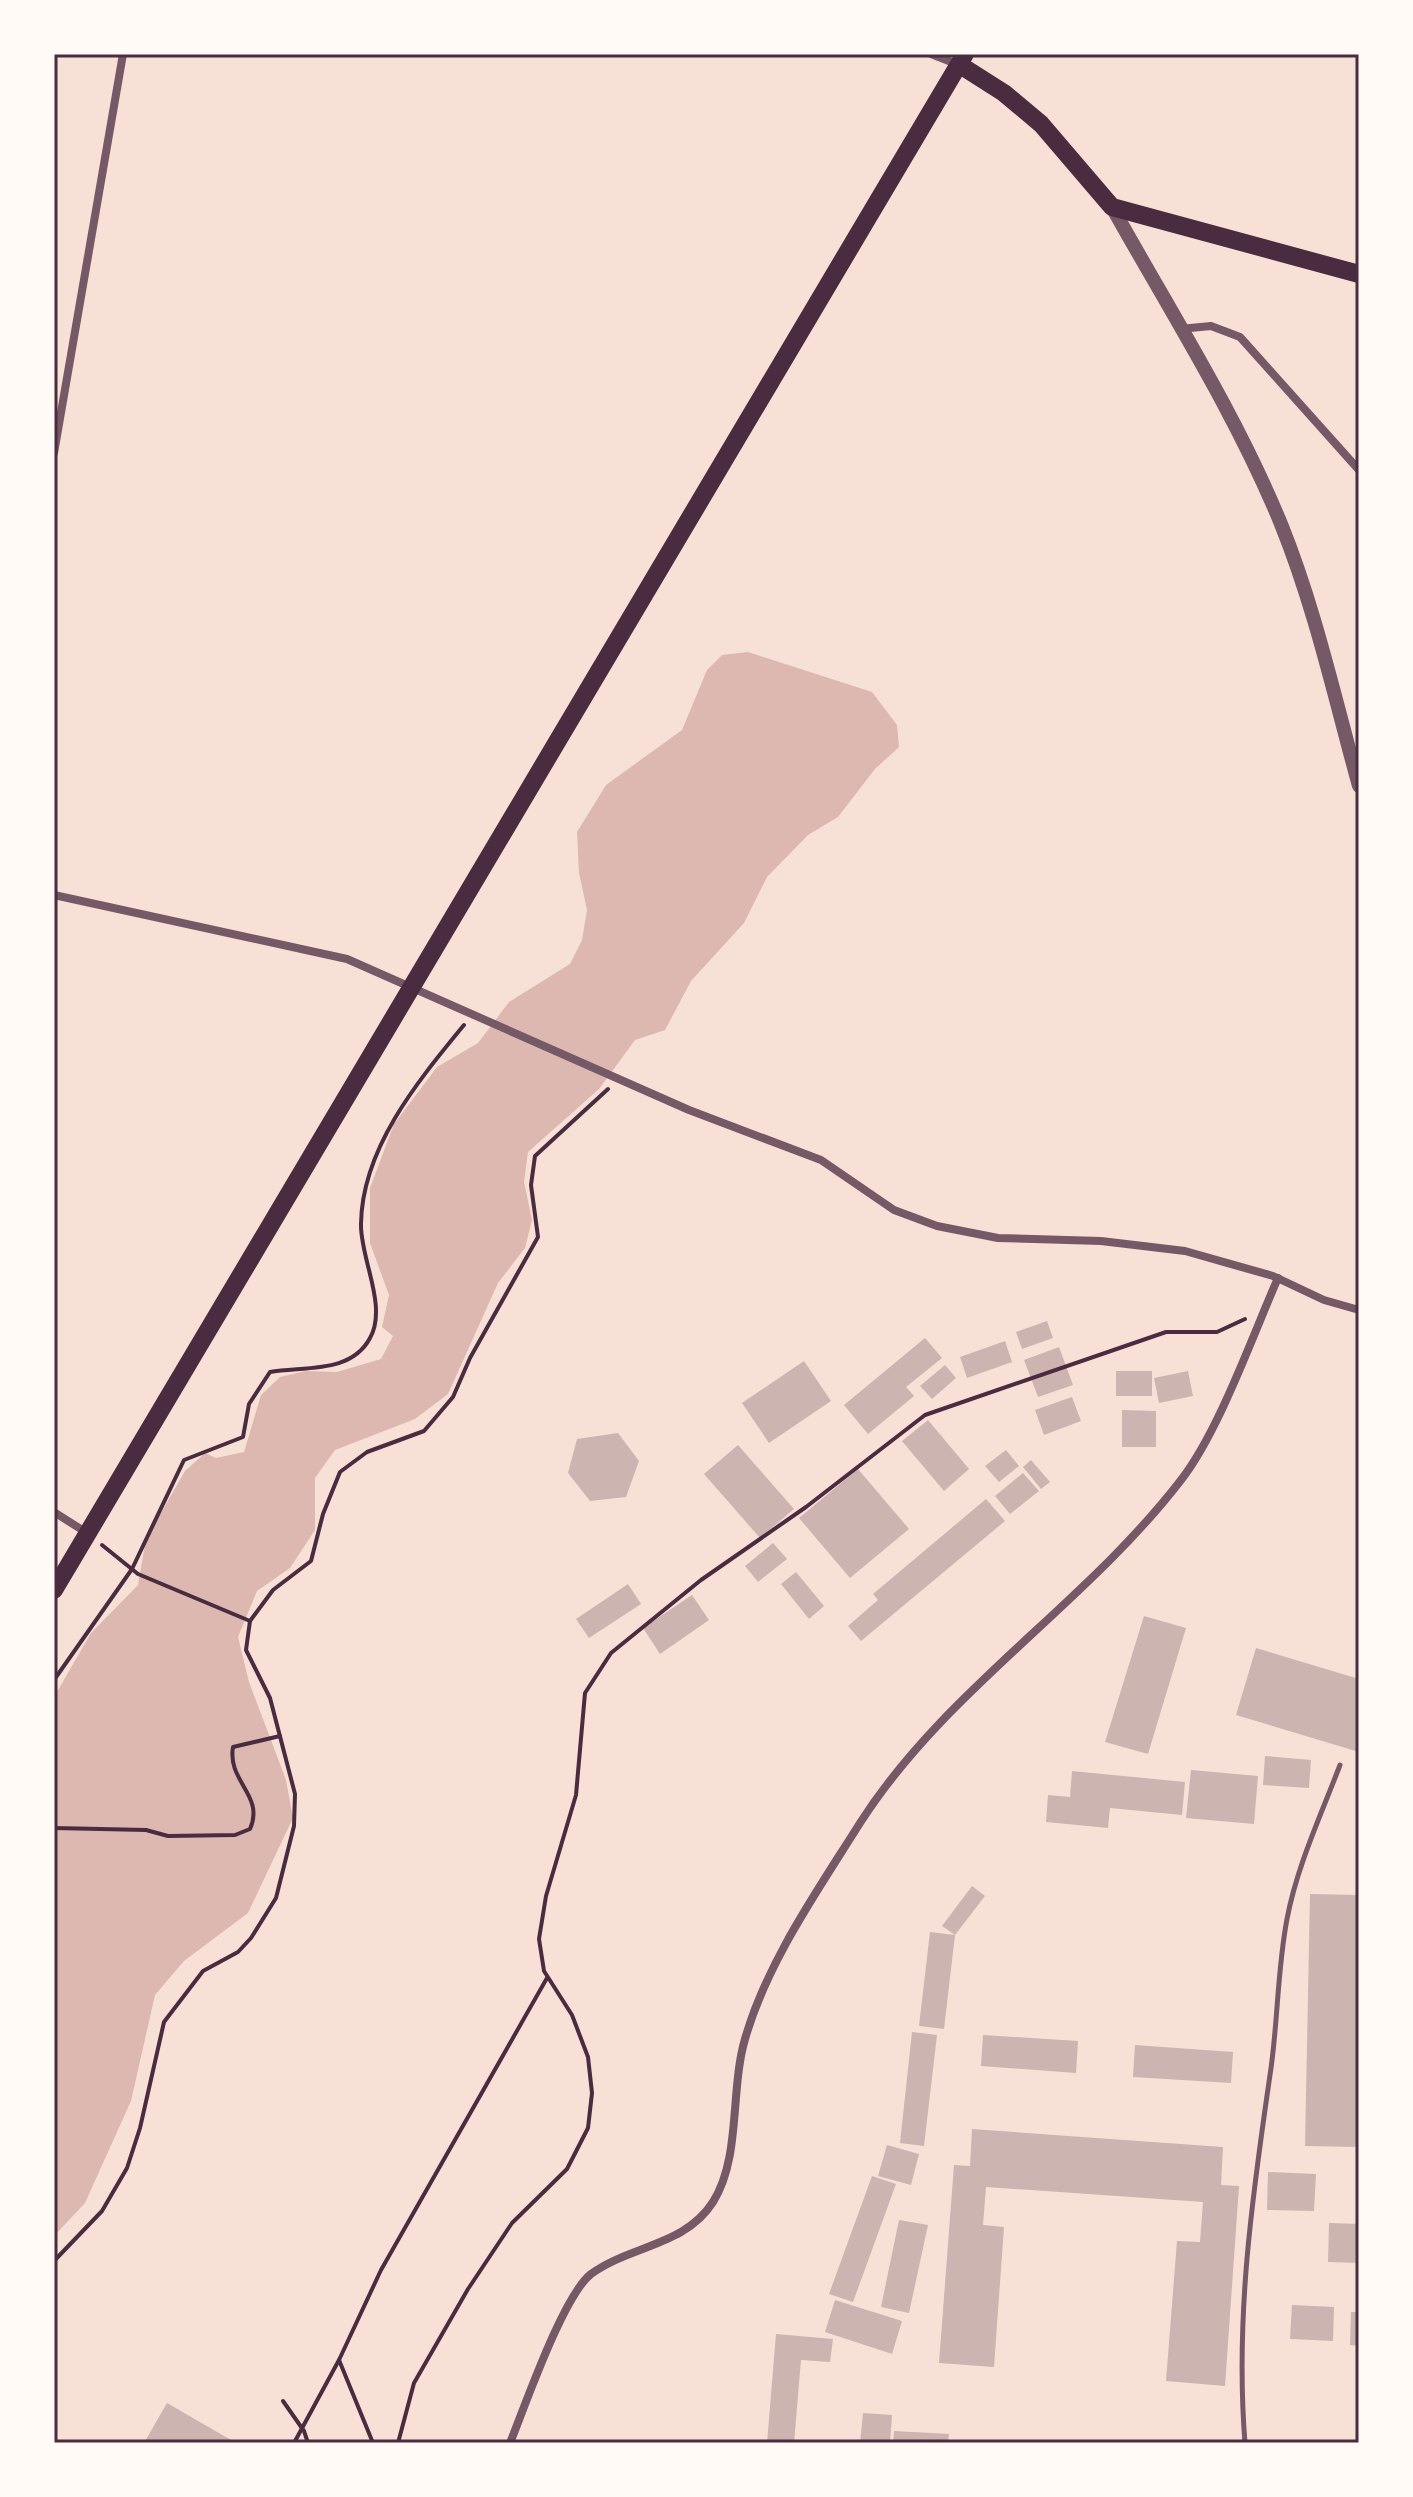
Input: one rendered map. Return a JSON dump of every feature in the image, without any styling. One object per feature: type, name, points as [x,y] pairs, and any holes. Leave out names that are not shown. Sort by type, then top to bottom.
[{"type":"main road","points":[[54,1590],[962,60],[1041,124],[1112,207],[1359,274]]},
{"type":"street","points":[[54,453],[123,54]]},
{"type":"street","points":[[931,54],[962,60]]},
{"type":"street","points":[[1112,207],[1235,429],[1281,523],[1299,575],[1359,786]]},
{"type":"street","points":[[1180,329],[1211,326],[1240,337],[1359,470]]},
{"type":"street","points":[[54,895],[347,959],[619,1078],[821,1160],[894,1210],[937,1226],[998,1238],[1101,1241],[1185,1251],[1278,1278],[1324,1300],[1359,1310]]},
{"type":"street","points":[[510,2443],[568,2307],[585,2280],[607,2265],[682,2233],[705,2213],[716,2198],[728,2165],[738,2072],[753,2012],[772,1971],[863,1819],[897,1773],[944,1720],[1087,1584],[1183,1478],[1228,1392],[1278,1278]]},
{"type":"street","points":[[54,1512],[88,1534]]},
{"type":"lane","points":[[1245,2443],[1241,2373],[1243,2292],[1274,2048],[1283,1940],[1296,1884],[1340,1765]]},
{"type":"path","points":[[54,1680],[132,1569],[178,1468],[191,1454],[222,1448],[243,1437],[249,1404],[267,1375],[343,1363],[370,1340],[375,1308],[361,1225],[372,1160],[424,1076],[473,1014]]},
{"type":"path","points":[[54,2261],[102,2211],[127,2168],[140,2128],[164,2022],[203,1971],[242,1949],[276,1898],[296,1802],[270,1698],[246,1650],[250,1621],[273,1590],[311,1561],[323,1514],[340,1472],[380,1446],[424,1431],[453,1397],[470,1358],[531,1255],[538,1237],[531,1185],[535,1156],[619,1078]]},
{"type":"path","points":[[398,2443],[414,2383],[468,2289],[512,2223],[567,2169],[588,2128],[592,2093],[588,2057],[572,2015],[548,1978],[540,1955],[541,1922],[576,1795],[585,1693],[611,1653],[701,1580],[806,1507],[925,1415],[1166,1332],[1217,1332],[1248,1316]]},
{"type":"path","points":[[88,1534],[138,1574],[250,1621]]},
{"type":"path","points":[[54,1828],[146,1830],[168,1836],[235,1835],[250,1829],[254,1808],[246,1787],[235,1777],[231,1759],[233,1747],[280,1736]]},
{"type":"path","points":[[294,2443],[339,2360],[381,2270],[548,1978]]},
{"type":"path","points":[[339,2360],[373,2443]]},
{"type":"path","points":[[283,2401],[302,2428],[308,2443]]},
{"type":"shaded area","points":[[748,652],[872,692],[897,725],[899,747],[875,769],[838,817],[808,835],[767,877],[744,923],[691,981],[665,1030],[635,1040],[599,1089],[528,1152],[524,1182],[532,1220],[525,1248],[498,1283],[448,1394],[415,1419],[335,1450],[315,1478],[315,1530],[290,1568],[257,1591],[238,1637],[249,1682],[286,1780],[293,1818],[248,1913],[184,1961],[155,1995],[131,2101],[85,2203],[54,2236],[54,1697],[91,1633],[138,1585],[146,1539],[185,1471],[205,1453],[216,1458],[244,1452],[261,1395],[280,1377],[306,1371],[337,1372],[381,1359],[393,1336],[382,1327],[389,1295],[370,1243],[370,1188],[394,1124],[437,1067],[478,1043],[509,1002],[570,964],[582,940],[587,910],[579,873],[577,832],[606,785],[682,730],[707,670],[722,655]]},
{"type":"building","points":[[1047,1321],[1053,1338],[1022,1349],[1016,1332]]},
{"type":"building","points":[[925,1338],[942,1358],[906,1387],[914,1396],[868,1434],[844,1405]]},
{"type":"building","points":[[1005,1341],[1012,1362],[967,1378],[960,1357]]},
{"type":"building","points":[[1059,1347],[1073,1385],[1038,1397],[1024,1360]]},
{"type":"building","points":[[804,1361],[831,1401],[769,1443],[742,1403]]},
{"type":"building","points":[[945,1365],[956,1378],[932,1399],[920,1386]]},
{"type":"building","points":[[1116,1371],[1152,1371],[1152,1396],[1116,1396]]},
{"type":"building","points":[[1188,1371],[1193,1396],[1159,1403],[1154,1378]]},
{"type":"building","points":[[1072,1397],[1081,1421],[1044,1435],[1035,1410]]},
{"type":"building","points":[[1122,1410],[1156,1411],[1156,1447],[1122,1447]]},
{"type":"building","points":[[928,1420],[969,1469],[944,1491],[902,1441]]},
{"type":"building","points":[[618,1433],[639,1461],[626,1497],[590,1501],[568,1473],[577,1439]]},
{"type":"building","points":[[738,1445],[794,1509],[760,1538],[704,1474]]},
{"type":"building","points":[[1006,1450],[1019,1466],[999,1482],[985,1466]]},
{"type":"building","points":[[1031,1460],[1050,1482],[1041,1489],[1023,1467]]},
{"type":"building","points":[[858,1469],[909,1529],[850,1578],[799,1518]]},
{"type":"building","points":[[1023,1473],[1039,1491],[1010,1514],[995,1496]]},
{"type":"building","points":[[986,1499],[1005,1521],[861,1641],[848,1626],[878,1600],[873,1594]]},
{"type":"building","points":[[773,1543],[787,1559],[758,1582],[745,1566]]},
{"type":"building","points":[[796,1572],[824,1606],[809,1619],[781,1584]]},
{"type":"building","points":[[628,1584],[641,1604],[589,1638],[576,1619]]},
{"type":"building","points":[[692,1595],[709,1620],[660,1654],[643,1628]]},
{"type":"building","points":[[1144,1616],[1186,1628],[1148,1754],[1105,1742]]},
{"type":"building","points":[[1256,1648],[1359,1679],[1359,1752],[1236,1715]]},
{"type":"building","points":[[1265,1756],[1311,1760],[1309,1788],[1263,1785]]},
{"type":"building","points":[[1191,1770],[1258,1776],[1254,1824],[1186,1818]]},
{"type":"building","points":[[1072,1771],[1185,1782],[1182,1815],[1110,1808],[1108,1828],[1046,1822],[1048,1795],[1070,1797]]},
{"type":"building","points":[[972,1886],[985,1896],[955,1935],[942,1926]]},
{"type":"building","points":[[1310,1894],[1359,1895],[1359,2147],[1305,2146]]},
{"type":"building","points":[[930,1932],[955,1935],[944,2029],[919,2026]]},
{"type":"building","points":[[912,2032],[937,2035],[924,2146],[900,2143]]},
{"type":"building","points":[[983,2035],[1078,2041],[1076,2073],[981,2066]]},
{"type":"building","points":[[1135,2045],[1233,2052],[1231,2083],[1133,2077]]},
{"type":"building","points":[[972,2129],[1223,2147],[1221,2185],[1239,2186],[1225,2386],[1166,2381],[1177,2241],[1200,2242],[1203,2202],[986,2187],[983,2225],[1004,2227],[994,2367],[939,2363],[954,2165],[970,2166]]},
{"type":"building","points":[[887,2145],[919,2154],[911,2185],[878,2176]]},
{"type":"building","points":[[1268,2172],[1316,2174],[1314,2211],[1267,2210]]},
{"type":"building","points":[[872,2176],[896,2184],[853,2302],[829,2294]]},
{"type":"building","points":[[899,2220],[928,2225],[909,2313],[881,2307]]},
{"type":"building","points":[[1329,2223],[1359,2224],[1359,2263],[1328,2262]]},
{"type":"building","points":[[835,2300],[902,2321],[892,2354],[825,2332]]},
{"type":"building","points":[[1292,2305],[1334,2307],[1333,2341],[1290,2339]]},
{"type":"building","points":[[1351,2312],[1359,2312],[1359,2346],[1350,2345]]},
{"type":"building","points":[[776,2334],[833,2339],[830,2362],[801,2360],[794,2443],[767,2443]]},
{"type":"building","points":[[167,2403],[231,2440],[229,2443],[144,2443]]},
{"type":"building","points":[[863,2413],[892,2415],[890,2443],[860,2443]]},
{"type":"building","points":[[894,2431],[949,2434],[948,2443],[893,2443]]}]
